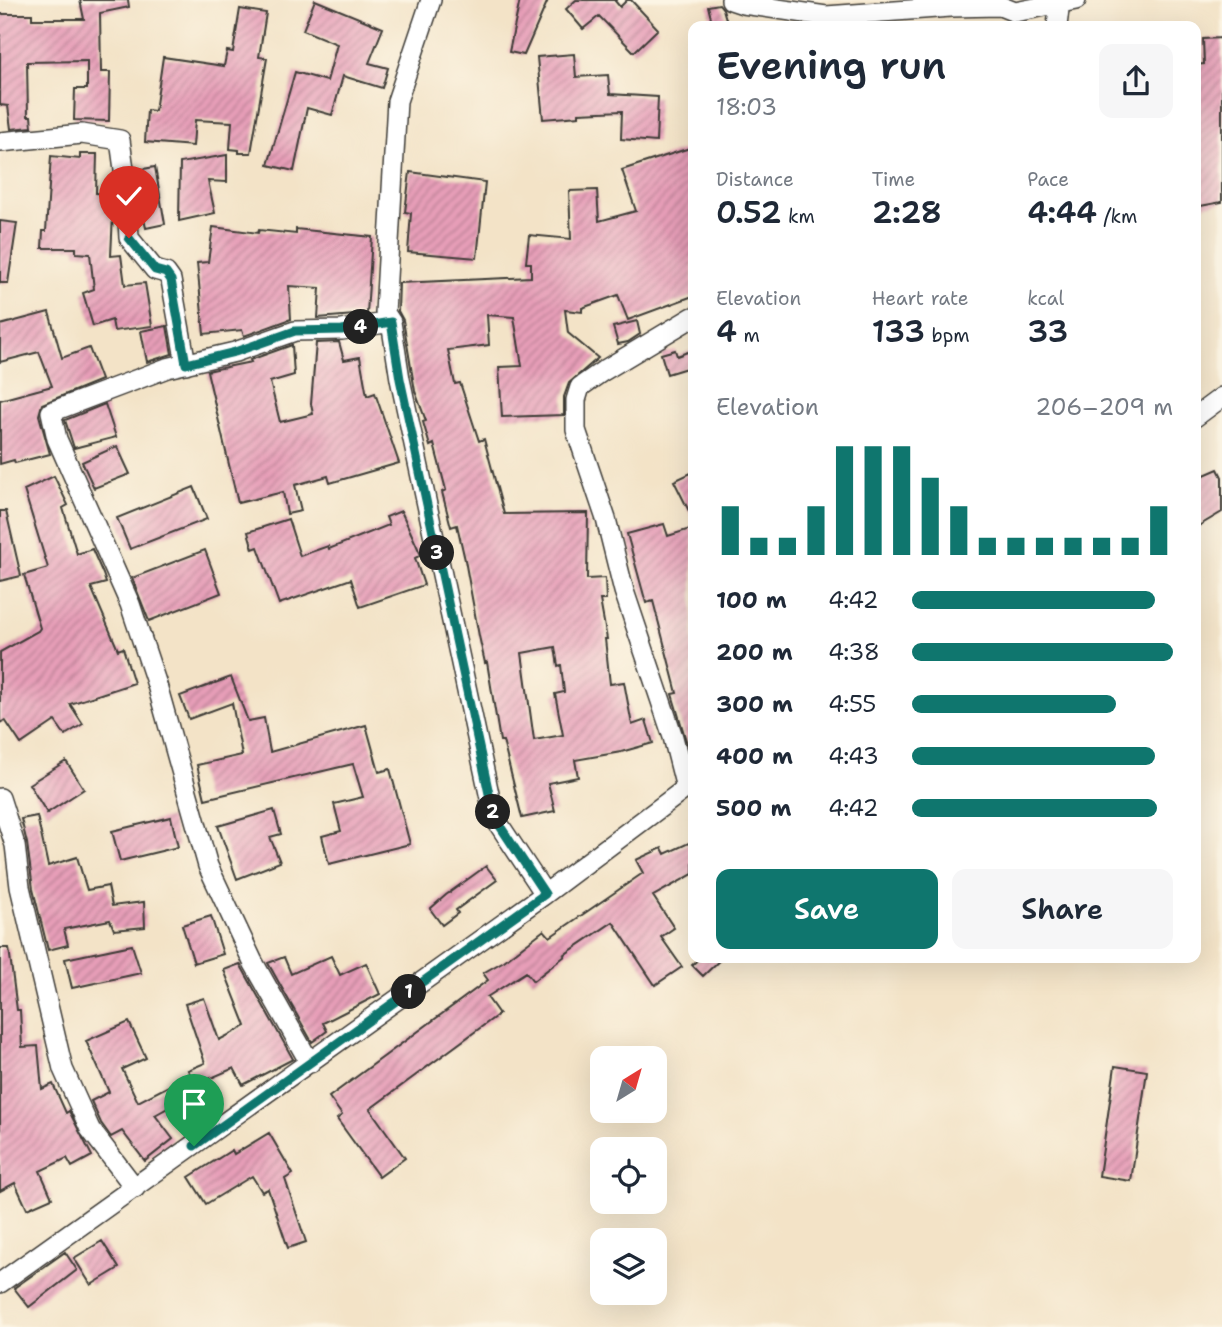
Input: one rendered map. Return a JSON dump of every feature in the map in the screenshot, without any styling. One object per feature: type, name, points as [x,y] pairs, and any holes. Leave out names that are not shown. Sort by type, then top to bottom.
[{"type":"street","points":[[431,0],[397,100],[385,313],[391,322],[403,393],[494,817],[545,894]]},
{"type":"street","points":[[732,0],[743,5],[826,16],[951,7],[1000,6],[1015,12],[1068,1]]},
{"type":"street","points":[[1059,21],[1068,1]]},
{"type":"street","points":[[0,142],[82,134],[120,140],[129,238],[155,270],[166,273],[171,280],[186,364]]},
{"type":"street","points":[[688,320],[580,387],[576,400],[576,430],[606,519],[627,603],[688,782]]},
{"type":"street","points":[[310,1063],[253,962],[208,866],[158,685],[134,615],[57,439],[51,412],[167,368],[235,352],[295,331],[342,330],[391,322]]},
{"type":"street","points":[[1201,413],[1222,397]]},
{"type":"street","points":[[0,1283],[545,894],[688,786]]},
{"type":"street","points":[[0,798],[8,845],[63,1069],[90,1129],[135,1188]]},
{"type":"building","points":[[80,0],[128,0],[129,7],[100,13],[101,72],[110,72],[109,121],[74,120],[75,89],[87,89],[87,61],[27,62],[28,116],[31,116],[32,127],[11,129],[8,106],[0,105],[0,14],[32,14],[32,19],[84,19]]},
{"type":"building","points":[[315,0],[383,28],[369,63],[388,68],[382,88],[343,76],[332,115],[307,108],[294,171],[268,165],[295,72],[327,81],[337,44],[303,30]]},
{"type":"building","points":[[520,0],[548,0],[524,55],[509,52]]},
{"type":"building","points":[[576,0],[616,0],[620,7],[627,0],[631,0],[658,29],[634,52],[599,16],[583,29],[566,9]]},
{"type":"building","points":[[719,4],[727,21],[712,21],[708,6]]},
{"type":"building","points":[[240,9],[266,13],[259,57],[267,58],[251,153],[239,153],[239,150],[230,149],[232,122],[195,120],[193,146],[145,142],[147,110],[155,111],[163,57],[224,66],[227,51],[233,52]]},
{"type":"building","points":[[1222,38],[1222,202],[1201,206],[1201,64],[1204,64],[1203,39]]},
{"type":"building","points":[[574,54],[576,77],[608,75],[610,94],[658,97],[656,142],[621,139],[622,111],[579,113],[579,116],[543,119],[537,57]]},
{"type":"building","points":[[688,149],[688,298],[628,320],[618,295],[582,308],[582,312],[565,310],[568,333],[598,358],[569,383],[564,397],[564,415],[502,417],[499,367],[522,366],[514,317],[487,315],[489,345],[448,350],[455,384],[460,383],[479,441],[484,439],[504,514],[588,513],[587,579],[605,578],[606,600],[600,600],[607,639],[610,684],[624,682],[632,725],[646,720],[653,743],[575,760],[578,777],[548,783],[555,811],[522,818],[503,741],[500,741],[487,662],[485,663],[479,636],[457,525],[451,527],[442,492],[446,490],[434,444],[430,446],[423,422],[426,421],[415,391],[403,320],[398,311],[399,283],[531,277],[531,263],[526,263],[529,235],[571,239],[569,191],[597,190],[599,221],[636,211],[622,170]],"holes":[[[555,647],[558,666],[561,665],[564,692],[555,694],[563,735],[534,740],[522,653]]]},
{"type":"building","points":[[80,154],[97,154],[96,193],[114,194],[111,256],[121,255],[125,285],[145,283],[152,326],[114,331],[112,320],[93,326],[83,293],[94,289],[90,254],[76,253],[76,248],[42,248],[43,231],[46,231],[51,156],[80,159]]},
{"type":"building","points":[[227,155],[227,182],[208,181],[215,213],[179,221],[180,163]]},
{"type":"building","points":[[155,167],[165,224],[146,228],[139,197],[142,196],[137,170]]},
{"type":"building","points":[[410,172],[485,182],[477,258],[408,252],[411,213],[405,212]]},
{"type":"building","points":[[0,221],[17,223],[8,283],[0,283]]},
{"type":"building","points":[[213,227],[258,233],[259,230],[296,234],[296,229],[372,237],[367,314],[318,318],[320,288],[289,286],[291,319],[244,336],[242,330],[204,334],[197,263],[208,262]]},
{"type":"building","points":[[49,312],[62,358],[89,348],[101,380],[42,404],[39,415],[50,454],[0,464],[0,400],[52,386],[39,352],[0,362],[0,325]]},
{"type":"building","points":[[637,321],[640,334],[628,342],[618,344],[613,327]]},
{"type":"building","points":[[167,326],[172,354],[147,362],[141,331]]},
{"type":"building","points":[[339,342],[344,360],[360,357],[367,396],[375,393],[399,463],[330,483],[328,476],[295,485],[301,511],[287,514],[283,492],[238,503],[207,371],[251,362],[250,360],[292,345],[294,375],[270,382],[280,422],[313,414],[311,404],[316,343]]},
{"type":"building","points":[[675,350],[677,356],[688,352],[688,368],[667,374],[661,354]]},
{"type":"building","points":[[105,404],[116,437],[74,448],[65,420]]},
{"type":"building","points":[[117,446],[130,474],[94,488],[82,462]]},
{"type":"building","points":[[1218,469],[1222,477],[1222,512],[1201,524],[1201,476]]},
{"type":"building","points":[[688,474],[688,509],[674,481]]},
{"type":"building","points":[[54,476],[68,505],[63,508],[77,554],[92,549],[103,574],[106,583],[91,587],[118,650],[123,648],[134,683],[70,704],[83,724],[65,735],[55,721],[21,744],[5,720],[0,723],[0,652],[40,628],[24,575],[48,568],[24,490]]},
{"type":"building","points":[[194,487],[207,519],[130,549],[117,518]]},
{"type":"building","points":[[0,511],[6,511],[21,576],[0,581]]},
{"type":"building","points":[[401,511],[421,555],[415,558],[424,585],[360,607],[351,579],[279,604],[258,547],[253,549],[248,532],[288,519],[300,556],[328,546],[329,549],[389,525],[386,517]]},
{"type":"building","points":[[664,524],[668,536],[688,530],[688,747],[672,694],[677,693],[653,601],[646,603],[627,534]]},
{"type":"building","points":[[205,550],[221,593],[149,621],[132,578]]},
{"type":"building","points":[[231,677],[248,721],[264,718],[270,752],[366,725],[379,772],[390,769],[410,844],[329,864],[322,836],[341,831],[334,804],[363,797],[353,764],[205,799],[197,765],[242,755],[232,703],[189,719],[180,696]]},
{"type":"building","points":[[66,761],[84,789],[47,813],[29,784]]},
{"type":"building","points":[[274,810],[281,834],[270,837],[280,862],[237,879],[218,826]]},
{"type":"building","points":[[37,816],[48,866],[77,857],[87,890],[108,886],[112,906],[144,902],[145,927],[114,930],[110,920],[64,929],[68,945],[48,950],[33,889],[21,819]]},
{"type":"building","points":[[171,817],[178,847],[120,861],[112,831]]},
{"type":"building","points":[[688,843],[688,877],[653,896],[674,928],[661,937],[682,967],[655,985],[613,922],[564,955],[533,981],[526,972],[487,997],[499,1014],[370,1109],[405,1158],[379,1177],[337,1119],[342,1115],[329,1097],[488,980],[483,973],[504,961],[544,930],[550,937],[643,873],[636,860],[662,848],[665,854]]},
{"type":"building","points":[[486,866],[497,880],[456,910],[458,913],[442,925],[430,909]]},
{"type":"building","points":[[211,916],[223,954],[194,963],[182,925]]},
{"type":"building","points":[[132,945],[141,973],[72,988],[65,959]]},
{"type":"building","points":[[0,948],[9,948],[17,1010],[20,1010],[22,1047],[38,1046],[42,1089],[53,1084],[66,1113],[69,1111],[92,1156],[72,1167],[67,1158],[40,1171],[52,1198],[27,1209],[15,1183],[0,1191]]},
{"type":"building","points":[[331,956],[340,975],[366,963],[380,994],[323,1023],[327,1031],[312,1042],[268,963],[284,957],[291,974]]},
{"type":"building","points":[[694,963],[717,963],[703,976],[692,965]]},
{"type":"building","points":[[240,964],[293,1059],[243,1085],[234,1068],[195,1085],[188,1070],[205,1063],[185,1004],[204,998],[219,1040],[246,1026],[224,970]]},
{"type":"building","points":[[129,1022],[146,1058],[122,1069],[138,1102],[182,1079],[191,1095],[155,1115],[173,1139],[145,1161],[122,1131],[111,1137],[91,1101],[109,1092],[86,1041]]},
{"type":"building","points":[[1115,1066],[1147,1071],[1131,1181],[1099,1176]]},
{"type":"building","points":[[269,1133],[293,1174],[285,1179],[306,1242],[288,1248],[268,1189],[262,1192],[252,1176],[206,1204],[189,1177],[232,1150],[234,1154]]},
{"type":"building","points":[[102,1241],[119,1268],[91,1285],[74,1258]]},
{"type":"building","points":[[65,1252],[77,1270],[29,1307],[14,1288]]},
{"type":"route","points":[[129,238],[155,270],[166,273],[171,280],[186,364],[235,352],[295,331],[342,330],[391,322],[400,379],[494,817],[545,894],[194,1146]]}]
